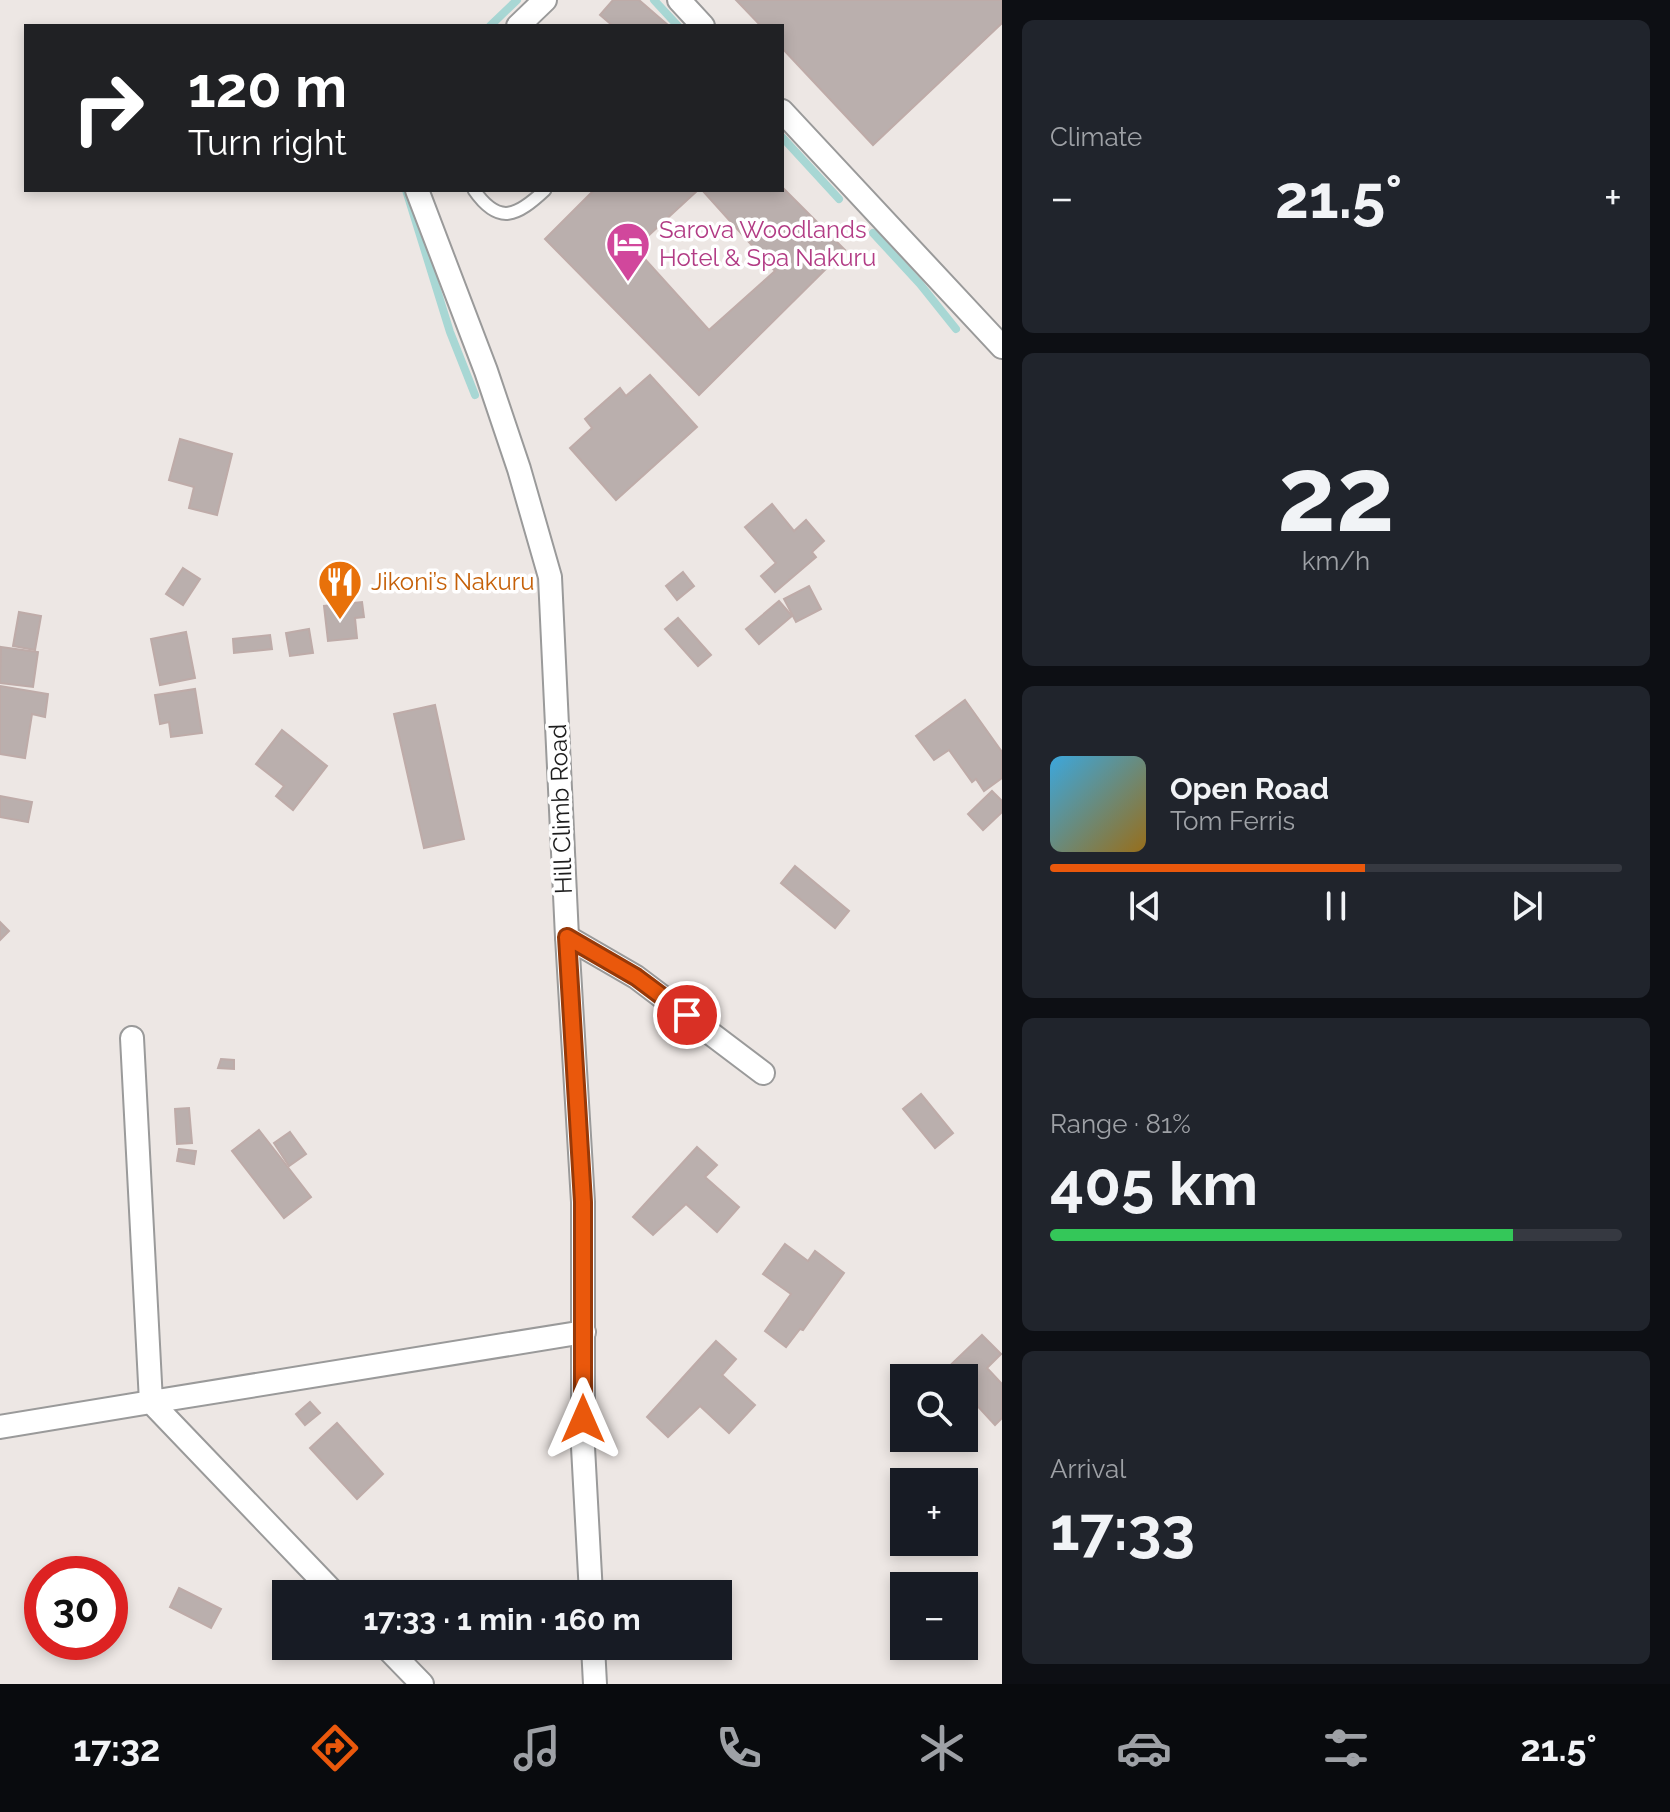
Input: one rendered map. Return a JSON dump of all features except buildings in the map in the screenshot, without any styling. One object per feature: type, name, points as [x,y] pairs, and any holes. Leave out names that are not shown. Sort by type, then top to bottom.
[{"type":"street","points":[[520,24],[545,0]]},
{"type":"street","points":[[679,0],[701,24]]},
{"type":"street","points":[[784,113],[1002,347]]},
{"type":"street","name":"Hill Climb Road","points":[[418,192],[486,371],[548,565],[553,608],[567,937],[583,1202],[583,1447],[590,1580]]},
{"type":"street","points":[[567,937],[636,977],[763,1073]]},
{"type":"street","points":[[132,1038],[151,1402],[322,1580]]},
{"type":"street","points":[[0,1427],[584,1332]]},
{"type":"street","points":[[399,1660],[422,1684]]},
{"type":"street","points":[[594,1660],[595,1684]]},
{"type":"lane","points":[[476,192],[488,207],[502,215],[519,212],[543,192]]},
{"type":"waterway","points":[[492,24],[517,0]]},
{"type":"waterway","points":[[654,0],[676,24]]},
{"type":"waterway","points":[[784,139],[839,199]]},
{"type":"waterway","points":[[407,192],[450,332],[475,395]]},
{"type":"waterway","points":[[873,233],[956,329]]},
{"type":"place","name":"Sarova Woodlands Hotel & Spa Nakuru","points":[[628,283]]},
{"type":"place","name":"Jikoni’s Nakuru","points":[[340,621]]},
{"type":"route","points":[[583,1419],[583,1202],[567,937],[636,977],[687,1015]]}]
